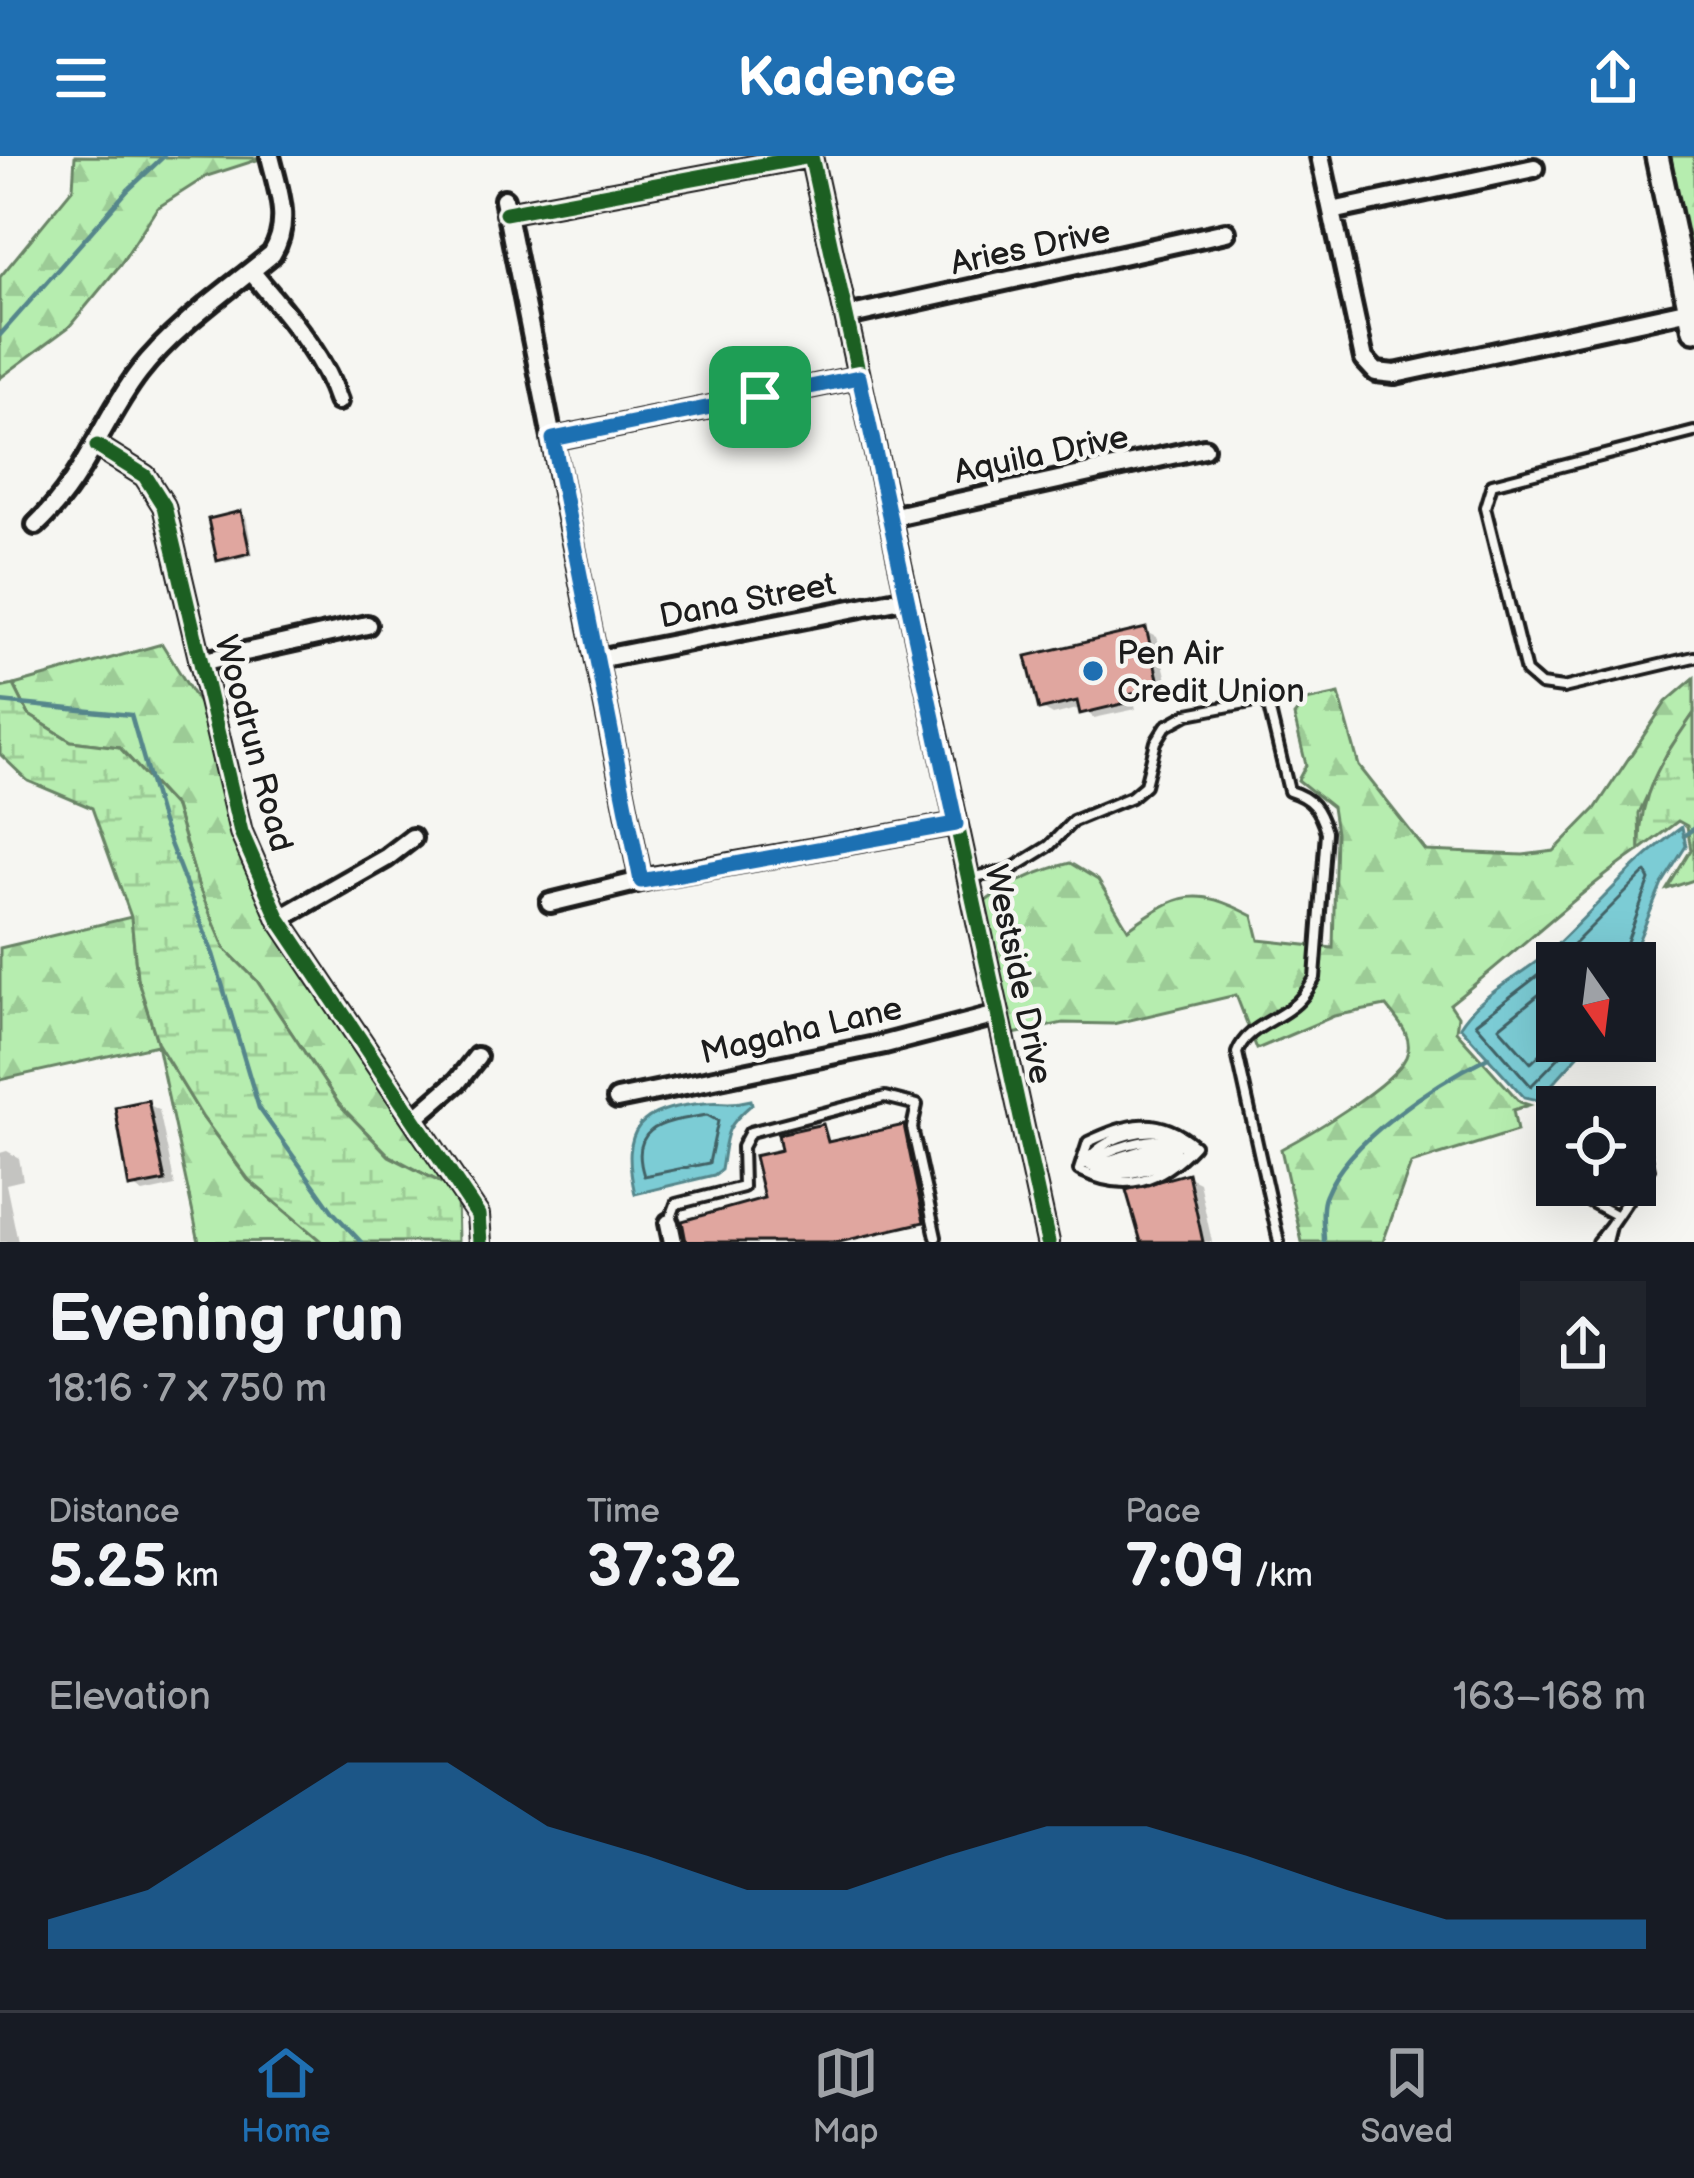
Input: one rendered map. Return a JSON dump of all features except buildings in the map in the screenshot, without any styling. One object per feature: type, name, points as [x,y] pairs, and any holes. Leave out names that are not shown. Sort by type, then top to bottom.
[{"type":"street","points":[[36,526],[62,501],[140,371],[272,254],[285,220],[270,156]]},
{"type":"street","points":[[641,881],[505,206],[811,156]]},
{"type":"street","name":"Westside Drive","points":[[811,156],[1048,1242]]},
{"type":"street","points":[[1320,156],[1364,359],[1384,375],[1692,320],[1657,156]]},
{"type":"street","points":[[1332,211],[1534,168]]},
{"type":"street","name":"Aries Drive","points":[[847,316],[1226,232]]},
{"type":"street","points":[[251,271],[316,356],[332,380],[338,401]]},
{"type":"street","points":[[553,439],[859,377]]},
{"type":"street","name":"Woodrun Road","points":[[97,446],[145,476],[164,506],[241,832],[279,919],[478,1215],[481,1242]]},
{"type":"street","name":"Aquila Drive","points":[[890,517],[1204,448]]},
{"type":"street","name":"Dana Street","points":[[598,659],[907,598]]},
{"type":"street","points":[[200,662],[367,625]]},
{"type":"street","points":[[550,903],[641,881],[956,824]]},
{"type":"street","points":[[279,919],[412,838]]},
{"type":"street","name":"Magaha Lane","points":[[617,1100],[997,1015]]},
{"type":"street","points":[[415,1118],[458,1082],[477,1057]]},
{"type":"street","points":[[669,1223],[674,1242]]},
{"type":"lane","points":[[1694,432],[1492,484],[1485,507],[1526,672],[1541,685],[1563,688],[1694,657]]},
{"type":"lane","points":[[968,879],[1010,870],[1049,846],[1073,821],[1131,797],[1145,785],[1156,742],[1166,726],[1188,714],[1268,698],[1288,791],[1306,796],[1319,810],[1326,832],[1315,978],[1304,996],[1241,1042],[1237,1053],[1280,1242]]},
{"type":"lane","points":[[669,1223],[676,1204],[743,1187],[742,1147],[750,1132],[885,1097],[917,1105],[912,1128],[936,1237]]},
{"type":"lane","points":[[1079,1171],[1094,1150],[1111,1140],[1154,1131],[1171,1133],[1194,1145]]},
{"type":"lane","points":[[1079,1171],[1102,1181],[1143,1178],[1169,1172],[1194,1145]]},
{"type":"lane","points":[[1079,1171],[1194,1145]]},
{"type":"lane","points":[[1598,1206],[1617,1216]]},
{"type":"lane","points":[[1602,1242],[1624,1206]]},
{"type":"green space","points":[[75,156],[263,158],[207,176],[157,208],[120,265],[69,327],[0,378],[0,277],[73,188]]},
{"type":"green space","points":[[1664,156],[1694,156],[1694,297]]},
{"type":"green space","points":[[162,644],[203,710],[234,834],[453,1189],[389,1155],[339,1104],[257,981],[225,949],[199,888],[175,807],[119,747],[71,741],[29,715],[14,685]]},
{"type":"green space","points":[[1694,678],[1694,713],[1667,753],[1639,813],[1640,850],[1450,1004],[1458,1016],[1456,1031],[1520,1102],[1529,1105],[1513,1110],[1517,1131],[1411,1164],[1383,1242],[1302,1242],[1281,1149],[1349,1108],[1398,1068],[1408,1043],[1404,1029],[1386,1006],[1334,1016],[1257,1049],[1236,995],[1113,1024],[1063,1023],[1009,1035],[983,903],[1058,866],[1070,863],[1098,880],[1128,929],[1161,907],[1202,897],[1253,916],[1259,940],[1333,948],[1336,833],[1332,807],[1298,780],[1306,765],[1294,716],[1306,701],[1339,694],[1359,766],[1426,851],[1523,855],[1554,851],[1595,809],[1666,702]]},
{"type":"green space","points":[[14,685],[29,715],[71,741],[119,747],[175,808],[199,888],[225,949],[257,981],[339,1104],[389,1156],[453,1189],[458,1242],[322,1242],[249,1180],[203,1118],[158,1044],[137,977],[131,917],[92,808],[28,781],[0,754],[0,688]]},
{"type":"green space","points":[[1694,713],[1694,880],[1667,889],[1691,850],[1687,826],[1678,821],[1640,850],[1640,830],[1648,793]]},
{"type":"green space","points":[[131,917],[137,977],[158,1045],[248,1180],[321,1241],[199,1242],[157,1045],[0,1080],[0,948]]},
{"type":"water","points":[[1682,827],[1686,846],[1662,884],[1638,942],[1559,942],[1630,871]]},
{"type":"water","points":[[1536,961],[1536,1062],[1572,1062],[1551,1086],[1536,1086],[1536,1100],[1524,1097],[1460,1026],[1479,1004]]},
{"type":"water","points":[[751,1100],[728,1133],[721,1170],[635,1194],[630,1153],[639,1126],[649,1117],[682,1106]]},
{"type":"waterway","points":[[0,335],[164,156]]},
{"type":"waterway","points":[[0,702],[131,715],[162,823],[213,954],[259,1108],[333,1212],[361,1242]]},
{"type":"waterway","points":[[1684,836],[1694,828]]},
{"type":"waterway","points":[[1324,1242],[1324,1200],[1353,1154],[1396,1115],[1488,1057]]},
{"type":"cycle path","points":[[506,213],[811,156],[1048,1242]]},
{"type":"cycle path","points":[[97,446],[145,476],[164,506],[241,832],[279,919],[478,1215],[480,1242]]},
{"type":"place","name":"Pen Air Credit Union","points":[[1093,671]]},
{"type":"route","points":[[859,377],[956,824],[641,881],[553,439],[760,397],[859,377]]}]
